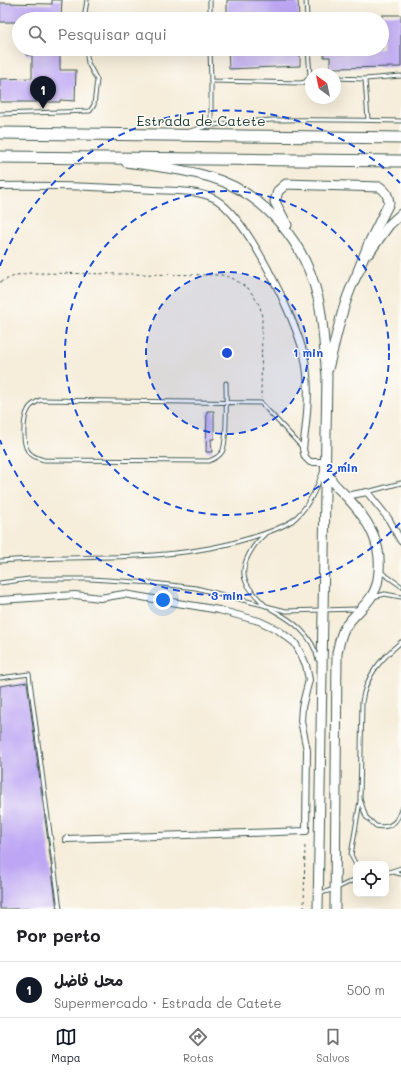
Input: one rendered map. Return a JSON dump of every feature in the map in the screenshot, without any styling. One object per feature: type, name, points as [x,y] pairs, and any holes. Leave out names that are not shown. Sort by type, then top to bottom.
[{"type":"highway","name":"Estrada de Catete","points":[[0,133],[401,138]]},
{"type":"highway","points":[[0,157],[401,161]]},
{"type":"street","points":[[97,158],[192,172],[228,183],[265,207],[284,226],[310,271]]},
{"type":"street","points":[[318,909],[327,376],[320,313],[310,271],[298,244],[275,202],[278,191],[286,184],[374,186],[385,190],[388,196],[389,203],[369,243],[341,319],[327,376]]},
{"type":"street","points":[[0,186],[112,187],[197,193],[212,197],[223,205],[250,239],[280,291],[304,355],[309,386],[303,449],[305,456],[310,462],[326,462]]},
{"type":"street","points":[[358,271],[389,225],[401,214]]},
{"type":"street","points":[[326,462],[332,481],[372,529],[377,543],[378,571],[378,579],[372,598],[344,629],[340,638],[337,653],[335,909]]},
{"type":"street","points":[[346,496],[367,492],[388,518],[401,541]]},
{"type":"street","points":[[0,600],[68,595],[100,598],[124,594],[219,610],[258,621],[278,630],[295,643],[306,665],[309,680],[302,707],[301,721],[307,750],[306,831],[66,839]]},
{"type":"lane","points":[[85,12],[87,0]]},
{"type":"lane","points":[[210,0],[210,12]]},
{"type":"lane","points":[[306,0],[307,12]]},
{"type":"lane","points":[[0,114],[90,111],[94,105],[97,80],[89,66],[87,56]]},
{"type":"lane","points":[[210,56],[211,124]]},
{"type":"lane","points":[[211,81],[305,82],[310,76],[309,56]]},
{"type":"lane","points":[[341,78],[365,79],[401,76]]},
{"type":"lane","points":[[365,79],[368,120]]},
{"type":"lane","points":[[177,135],[211,124],[303,119],[401,121]]},
{"type":"lane","points":[[226,383],[226,402],[225,446],[216,458],[209,461],[44,460],[32,455],[27,450],[25,443],[26,415],[28,409],[40,400],[226,402],[261,403],[292,435],[303,449]]},
{"type":"lane","points":[[0,561],[51,558],[154,557],[206,550],[267,533],[292,520],[308,505],[319,483],[326,462]]},
{"type":"lane","points":[[367,492],[401,483]]},
{"type":"lane","points":[[267,533],[251,550],[244,570],[245,580],[250,590],[266,606],[285,616],[303,632],[316,652],[322,676]]},
{"type":"lane","points":[[378,571],[401,586]]},
{"type":"lane","points":[[0,583],[29,579],[91,579],[153,583],[196,588],[286,611],[363,609]]},
{"type":"lane","points":[[372,598],[385,594],[401,597]]},
{"type":"lane","points":[[354,861],[352,855],[360,799],[362,702],[364,690],[375,667],[401,642]]},
{"type":"lane","points":[[0,678],[29,674],[60,909]]},
{"type":"lane","points":[[360,799],[366,817],[376,826],[387,827],[392,824],[397,820],[401,809]]},
{"type":"lane","points":[[391,872],[401,868]]},
{"type":"lane","points":[[391,872],[401,874]]},
{"type":"lane","points":[[318,893],[335,889],[353,880]]},
{"type":"path","points":[[0,282],[17,275],[30,273],[203,274],[232,278],[249,289],[260,306],[262,317],[261,403]]},
{"type":"path","points":[[304,909],[305,843]]},
{"type":"building","points":[[52,0],[62,0],[61,12],[12,12],[12,22],[0,22],[0,3],[52,4]]},
{"type":"building","points":[[227,0],[298,0],[299,12],[227,12]]},
{"type":"building","points":[[389,15],[401,15],[401,67],[330,68],[330,57],[324,56],[389,56]]},
{"type":"building","points":[[32,56],[60,56],[60,70],[76,70],[75,101],[0,102],[0,79],[32,78]]},
{"type":"building","points":[[228,56],[300,56],[300,66],[229,69]]},
{"type":"building","points":[[207,411],[214,411],[214,439],[211,439],[212,452],[206,452]]},
{"type":"building","points":[[27,682],[57,909],[0,909],[0,686]]},
{"type":"place","name":"محل فاضل","points":[[43,109]]}]
